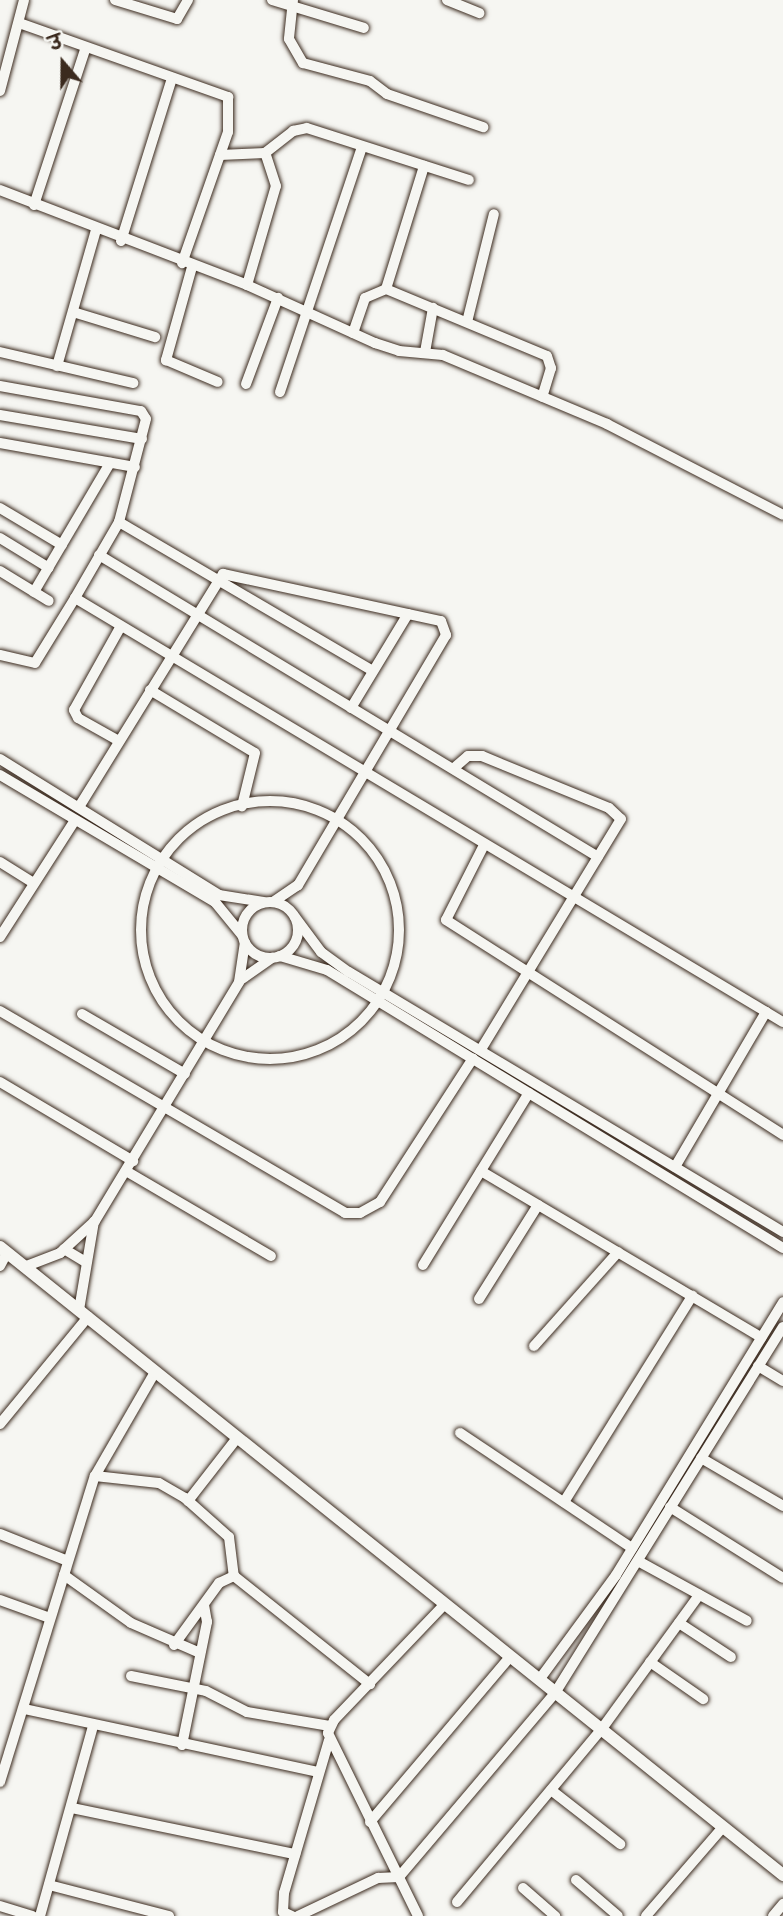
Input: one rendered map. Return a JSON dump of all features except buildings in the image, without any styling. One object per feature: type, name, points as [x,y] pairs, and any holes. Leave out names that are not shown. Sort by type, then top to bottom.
[{"type":"main road","points":[[4,1250],[783,1875]]},
{"type":"street","points":[[0,91],[4,63],[22,24],[24,0]]},
{"type":"street","points":[[115,0],[177,19],[188,0]]},
{"type":"street","points":[[272,0],[292,3],[364,28]]},
{"type":"street","points":[[447,0],[480,13]]},
{"type":"street","points":[[292,3],[289,39],[303,63],[374,82],[387,94],[483,127]]},
{"type":"street","points":[[22,24],[85,50],[228,97],[231,113],[187,265],[166,360],[218,382]]},
{"type":"street","points":[[34,205],[85,50]]},
{"type":"street","points":[[121,241],[172,78]]},
{"type":"street","points":[[220,155],[265,153],[300,128],[469,180]]},
{"type":"street","points":[[280,392],[362,147]]},
{"type":"street","points":[[247,285],[276,186],[265,153]]},
{"type":"street","points":[[386,289],[424,166]]},
{"type":"street","points":[[0,192],[121,241],[247,285],[399,351],[443,355],[656,447],[783,515]]},
{"type":"street","points":[[467,322],[494,214]]},
{"type":"street","points":[[57,366],[96,230]]},
{"type":"street","points":[[353,333],[365,298],[386,289],[547,356],[551,368],[542,397]]},
{"type":"street","points":[[246,384],[278,298]]},
{"type":"street","points":[[425,352],[433,308]]},
{"type":"street","points":[[73,312],[155,337]]},
{"type":"street","points":[[0,352],[133,383]]},
{"type":"street","points":[[0,386],[144,412],[142,439],[119,522],[75,598],[34,663],[0,655]]},
{"type":"street","points":[[0,415],[142,439]]},
{"type":"street","points":[[0,443],[135,467]]},
{"type":"street","points":[[34,592],[110,463]]},
{"type":"street","points":[[0,508],[62,545]]},
{"type":"street","points":[[119,522],[373,671]]},
{"type":"street","points":[[0,538],[49,568]]},
{"type":"street","points":[[99,555],[598,857]]},
{"type":"street","points":[[0,571],[48,601]]},
{"type":"street","points":[[24,1267],[64,1249],[95,1221],[239,982],[276,957],[298,935],[292,913],[299,885],[447,631],[441,621],[234,573],[218,579],[79,807]]},
{"type":"street","points":[[75,598],[783,1022]]},
{"type":"street","points":[[351,708],[408,614]]},
{"type":"street","points":[[119,741],[78,718],[74,710],[121,626]]},
{"type":"street","points":[[150,690],[255,753],[242,806]]},
{"type":"street","points":[[454,768],[475,754],[617,811],[619,824],[481,1049]]},
{"type":"street","points":[[0,759],[219,895],[268,902],[292,913],[321,952],[783,1232]]},
{"type":"street","points":[[0,775],[215,902],[256,954],[316,963],[783,1248]]},
{"type":"street","points":[[289,802],[337,819],[370,848],[395,898],[400,938],[384,991],[378,1001],[339,1038],[296,1056],[248,1056],[204,1041],[163,1003],[148,968],[142,924],[155,867],[203,819],[242,806],[289,802]]},
{"type":"street","points":[[0,937],[75,820]]},
{"type":"street","points":[[485,845],[446,920],[783,1135]]},
{"type":"street","points":[[0,862],[34,883]]},
{"type":"street","points":[[239,982],[244,919],[299,885]]},
{"type":"street","points":[[0,1011],[335,1209],[360,1213],[380,1202],[473,1058]]},
{"type":"street","points":[[675,1167],[766,1012]]},
{"type":"street","points":[[82,1014],[185,1074]]},
{"type":"street","points":[[0,1082],[132,1161]]},
{"type":"street","points":[[423,1265],[529,1093]]},
{"type":"street","points":[[126,1171],[271,1256]]},
{"type":"street","points":[[481,1171],[761,1337]]},
{"type":"street","points":[[479,1299],[538,1205]]},
{"type":"street","points":[[0,1424],[83,1314],[86,1262],[95,1221]]},
{"type":"street","points":[[64,1249],[86,1262]]},
{"type":"street","points":[[0,1266],[4,1250]]},
{"type":"street","points":[[534,1346],[618,1252]]},
{"type":"street","points":[[564,1502],[692,1296]]},
{"type":"street","points":[[539,1680],[632,1548],[783,1302]]},
{"type":"street","points":[[298,1916],[378,1878],[398,1877],[555,1693],[783,1327]]},
{"type":"street","points":[[758,1366],[783,1381]]},
{"type":"street","points":[[0,1782],[4,1760],[23,1709],[95,1476],[155,1372]]},
{"type":"street","points":[[460,1433],[632,1548]]},
{"type":"street","points":[[188,1501],[237,1438]]},
{"type":"street","points":[[701,1458],[783,1506]]},
{"type":"street","points":[[95,1476],[159,1483],[188,1501],[229,1537],[234,1576],[370,1684]]},
{"type":"street","points":[[670,1507],[783,1578]]},
{"type":"street","points":[[0,1534],[68,1561]]},
{"type":"street","points":[[638,1561],[747,1621]]},
{"type":"street","points":[[64,1575],[131,1623],[174,1645],[200,1653]]},
{"type":"street","points":[[174,1645],[224,1579],[234,1576]]},
{"type":"street","points":[[457,1902],[601,1730],[699,1595]]},
{"type":"street","points":[[0,1600],[50,1618]]},
{"type":"street","points":[[286,1915],[295,1854],[317,1772],[329,1740],[330,1726],[445,1604]]},
{"type":"street","points":[[182,1745],[207,1622],[204,1605]]},
{"type":"street","points":[[679,1623],[731,1657]]},
{"type":"street","points":[[370,1822],[510,1657]]},
{"type":"street","points":[[650,1662],[703,1699]]},
{"type":"street","points":[[131,1676],[193,1688],[247,1712],[330,1726]]},
{"type":"street","points":[[23,1709],[317,1772]]},
{"type":"street","points":[[40,1916],[93,1726]]},
{"type":"street","points":[[329,1740],[418,1916]]},
{"type":"street","points":[[551,1790],[620,1844]]},
{"type":"street","points":[[72,1808],[295,1854]]},
{"type":"street","points":[[646,1916],[723,1827]]},
{"type":"street","points":[[576,1880],[618,1916]]},
{"type":"street","points":[[49,1885],[169,1916]]},
{"type":"street","points":[[523,1888],[555,1916]]},
{"type":"street","points":[[773,1916],[783,1903]]},
{"type":"street","points":[[0,1906],[33,1916]]}]
